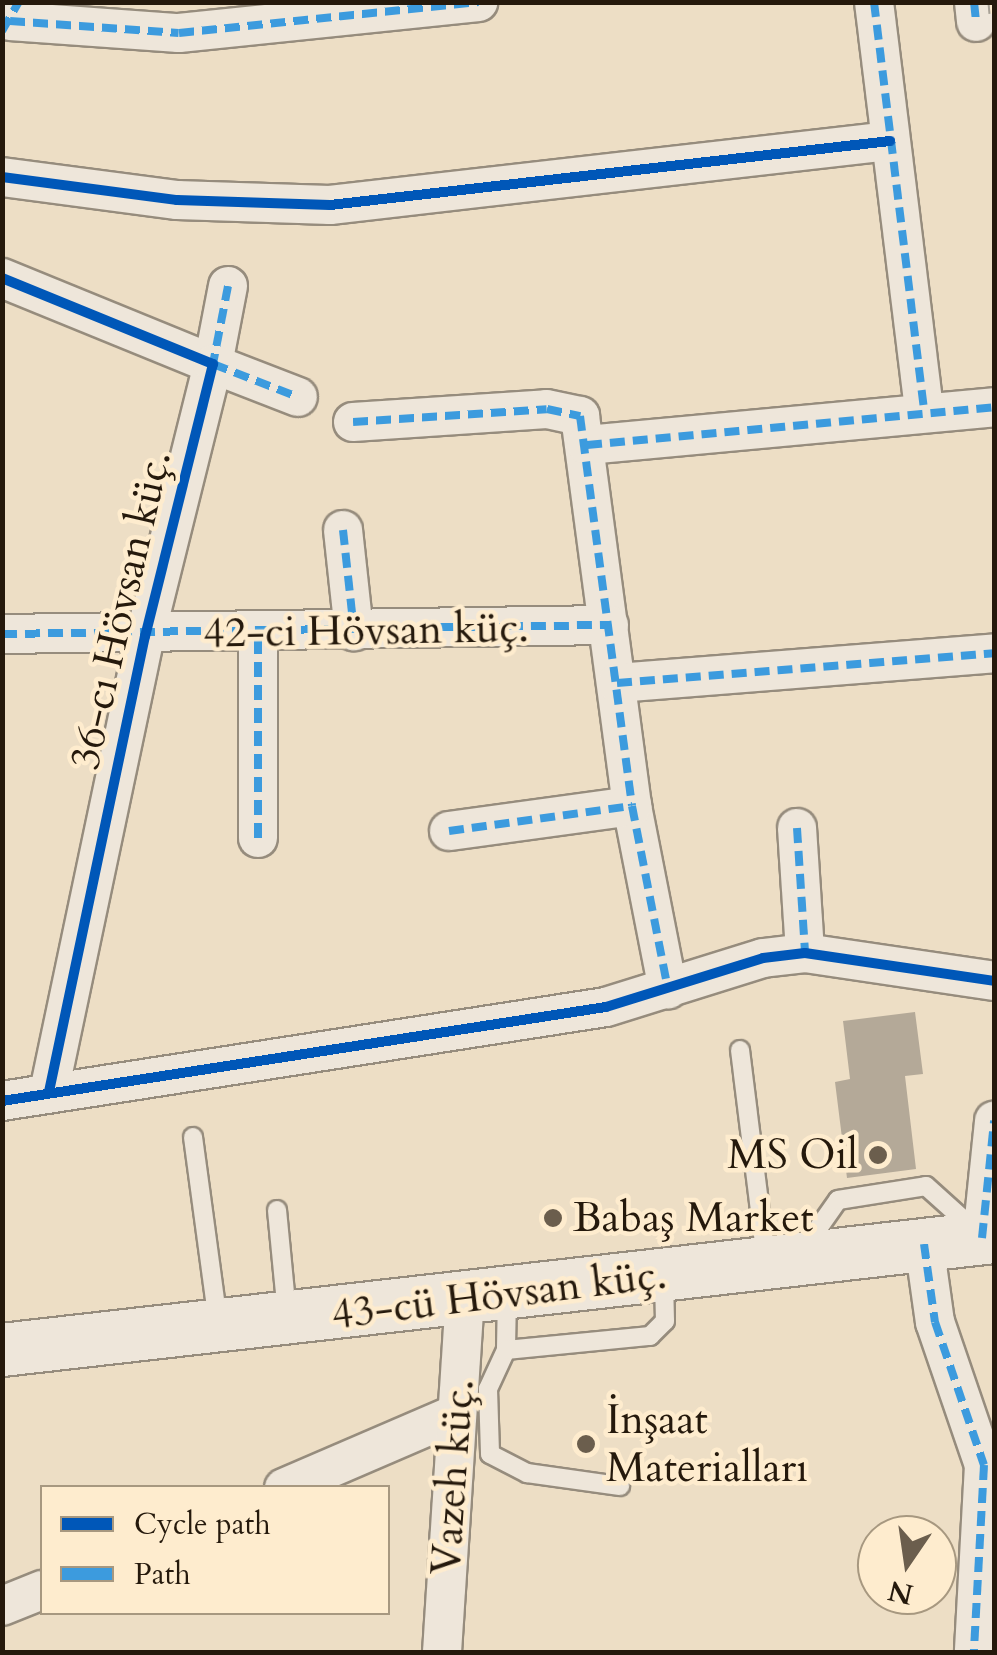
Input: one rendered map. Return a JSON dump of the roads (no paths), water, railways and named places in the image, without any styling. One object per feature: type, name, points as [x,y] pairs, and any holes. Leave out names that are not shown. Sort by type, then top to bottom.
[{"type":"main road","name":"43-cü Hövsan küç.","points":[[2,1350],[486,1298],[988,1237]]},
{"type":"street","points":[[10,18],[179,34],[478,2]]},
{"type":"street","points":[[874,2],[924,412]]},
{"type":"street","points":[[2,176],[194,201],[330,205],[890,140]]},
{"type":"street","points":[[2,278],[298,397]]},
{"type":"street","name":"36-cı Hövsan küç.","points":[[49,1093],[145,636],[213,364],[228,286]]},
{"type":"street","points":[[587,445],[994,408]]},
{"type":"street","points":[[353,422],[569,409],[580,416],[587,445],[632,806],[668,989]]},
{"type":"street","points":[[344,530],[354,631]]},
{"type":"street","name":"42-ci Hövsan küç.","points":[[2,634],[145,636],[609,625]]},
{"type":"street","points":[[258,633],[258,838]]},
{"type":"street","points":[[616,683],[994,653]]},
{"type":"street","points":[[449,832],[632,806]]},
{"type":"street","points":[[797,828],[805,953]]},
{"type":"street","points":[[2,1101],[606,1007],[762,958],[805,953],[994,981]]},
{"type":"street","points":[[988,1237],[994,1121]]},
{"type":"street","points":[[924,1244],[935,1322],[984,1465],[974,1652]]},
{"type":"street","name":"Vazeh küç.","points":[[442,1652],[456,1414],[486,1298]]},
{"type":"street","points":[[291,1485],[456,1414]]},
{"type":"street","points":[[2,1606],[40,1591]]},
{"type":"lane","points":[[740,1050],[782,1261]]},
{"type":"lane","points":[[193,1137],[219,1327]]},
{"type":"lane","points":[[782,1261],[838,1200],[907,1188],[937,1190],[988,1237]]},
{"type":"lane","points":[[277,1210],[288,1320]]},
{"type":"lane","points":[[506,1350],[650,1336],[665,1321],[664,1276]]},
{"type":"lane","points":[[486,1298],[506,1350],[488,1389],[490,1454],[496,1463],[620,1486]]},
{"type":"railway","points":[[993,2],[994,13]]},
{"type":"place","name":"MS Oil","points":[[878,1155]]},
{"type":"place","name":"Babaş Market","points":[[553,1218]]},
{"type":"place","name":"İnşaat Materialları","points":[[586,1444]]}]
